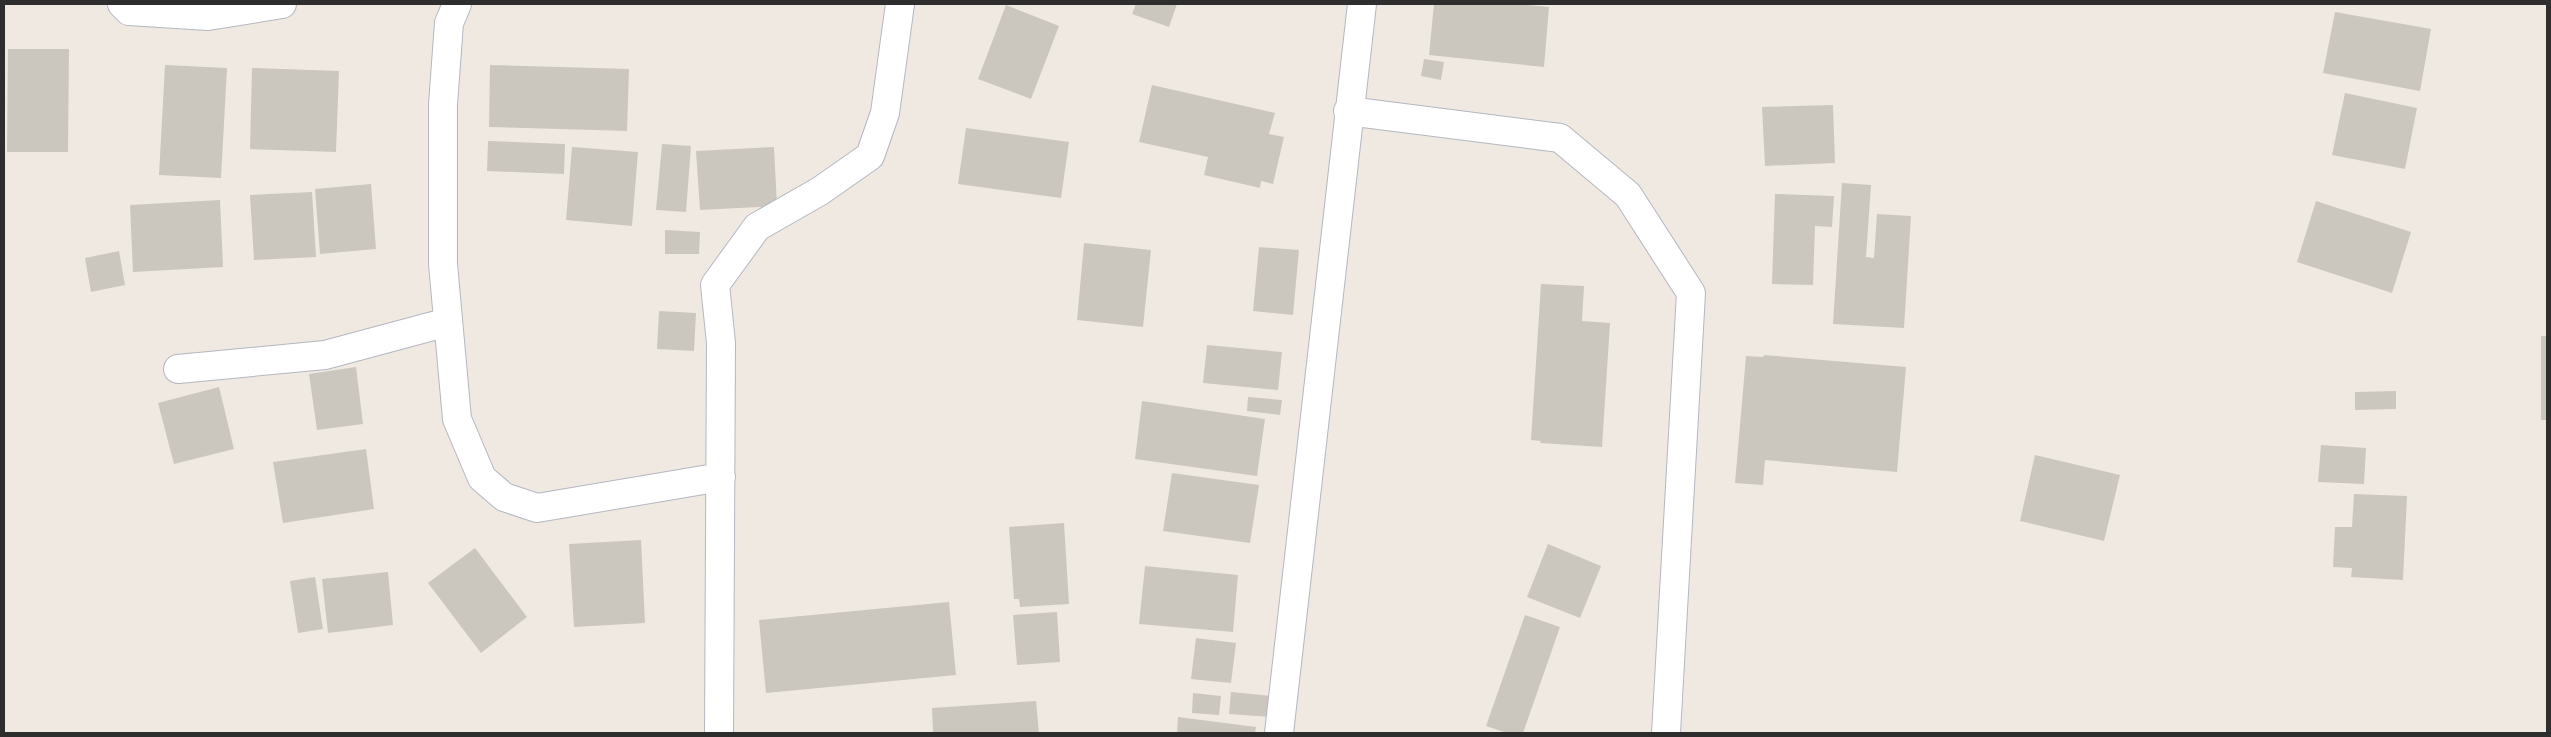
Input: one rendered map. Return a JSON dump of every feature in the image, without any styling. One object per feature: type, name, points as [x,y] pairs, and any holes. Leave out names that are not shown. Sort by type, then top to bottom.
[{"type":"street","points":[[122,4],[129,11],[208,16],[282,4]]},
{"type":"street","points":[[457,4],[449,23],[443,104],[443,264],[457,419],[482,478],[504,497],[537,508],[721,477]]},
{"type":"street","points":[[720,733],[721,343],[715,285],[757,227],[820,191],[870,156],[885,113],[900,4]]},
{"type":"street","points":[[1279,733],[1348,111],[1362,4]]},
{"type":"street","points":[[1348,111],[1560,138],[1628,195],[1691,293],[1666,733]]},
{"type":"street","points":[[178,369],[325,355],[448,322]]},
{"type":"building","points":[[1136,4],[1177,4],[1169,27],[1132,14]]},
{"type":"building","points":[[1434,4],[1515,4],[1549,7],[1544,67],[1429,55]]},
{"type":"building","points":[[1006,5],[1059,26],[1031,99],[978,79]]},
{"type":"building","points":[[2335,12],[2431,29],[2420,91],[2323,73]]},
{"type":"building","points":[[8,49],[69,49],[68,152],[7,152]]},
{"type":"building","points":[[1424,59],[1444,62],[1441,80],[1421,76]]},
{"type":"building","points":[[165,65],[227,68],[221,178],[159,175]]},
{"type":"building","points":[[490,65],[629,69],[627,131],[489,127]]},
{"type":"building","points":[[252,68],[339,71],[336,152],[250,149]]},
{"type":"building","points":[[1152,85],[1275,113],[1269,134],[1284,137],[1273,184],[1261,181],[1260,188],[1204,175],[1208,157],[1139,142]]},
{"type":"building","points":[[2345,93],[2417,108],[2405,169],[2332,155]]},
{"type":"building","points":[[1833,105],[1835,163],[1765,166],[1762,107]]},
{"type":"building","points":[[966,128],[1069,142],[1061,198],[958,184]]},
{"type":"building","points":[[488,141],[565,144],[564,174],[487,171]]},
{"type":"building","points":[[662,144],[691,146],[686,212],[656,210]]},
{"type":"building","points":[[572,147],[638,152],[632,226],[566,220]]},
{"type":"building","points":[[774,147],[777,206],[700,210],[696,151]]},
{"type":"building","points":[[1842,183],[1871,185],[1866,257],[1874,258],[1877,214],[1911,216],[1904,328],[1833,324]]},
{"type":"building","points":[[371,184],[376,249],[320,254],[315,189]]},
{"type":"building","points":[[312,192],[316,257],[254,260],[250,195]]},
{"type":"building","points":[[1775,194],[1834,196],[1832,227],[1815,226],[1813,285],[1772,284]]},
{"type":"building","points":[[220,200],[223,267],[133,272],[130,205]]},
{"type":"building","points":[[2316,201],[2411,232],[2392,293],[2297,262]]},
{"type":"building","points":[[665,230],[700,232],[699,254],[665,254]]},
{"type":"building","points":[[1084,243],[1151,250],[1143,327],[1077,320]]},
{"type":"building","points":[[1259,247],[1299,250],[1293,315],[1253,311]]},
{"type":"building","points":[[119,251],[125,285],[91,292],[85,258]]},
{"type":"building","points":[[1541,284],[1584,286],[1582,321],[1610,323],[1602,447],[1540,443],[1541,441],[1531,440]]},
{"type":"building","points":[[659,311],[696,313],[694,351],[657,349]]},
{"type":"building","points":[[2541,336],[2547,336],[2547,420],[2541,420]]},
{"type":"building","points":[[1207,345],[1282,352],[1278,390],[1203,383]]},
{"type":"building","points":[[1764,355],[1906,367],[1897,472],[1765,460],[1763,485],[1735,483],[1746,356],[1763,357]]},
{"type":"building","points":[[356,367],[363,424],[317,430],[309,374]]},
{"type":"building","points":[[219,387],[234,449],[174,464],[158,403]]},
{"type":"building","points":[[2396,391],[2396,409],[2355,410],[2355,392]]},
{"type":"building","points":[[1248,397],[1282,400],[1280,415],[1247,411]]},
{"type":"building","points":[[1142,401],[1265,419],[1257,476],[1135,459]]},
{"type":"building","points":[[2321,445],[2366,448],[2364,484],[2318,482]]},
{"type":"building","points":[[366,449],[374,509],[283,523],[273,462]]},
{"type":"building","points":[[2035,455],[2120,475],[2104,541],[2020,521]]},
{"type":"building","points":[[1172,473],[1259,485],[1250,543],[1163,531]]},
{"type":"building","points":[[2354,494],[2407,496],[2403,580],[2351,577],[2352,568],[2333,567],[2335,527],[2352,527]]},
{"type":"building","points":[[1064,523],[1069,604],[1020,607],[1019,599],[1014,599],[1009,527]]},
{"type":"building","points":[[641,540],[645,623],[574,627],[569,544]]},
{"type":"building","points":[[1548,544],[1601,566],[1580,618],[1527,597]]},
{"type":"building","points":[[475,548],[527,617],[481,653],[428,583]]},
{"type":"building","points":[[1145,566],[1238,575],[1233,632],[1139,624]]},
{"type":"building","points":[[388,572],[393,625],[328,633],[322,579]]},
{"type":"building","points":[[315,577],[323,629],[298,633],[290,581]]},
{"type":"building","points":[[949,602],[956,675],[766,693],[759,620]]},
{"type":"building","points":[[1057,612],[1060,662],[1017,665],[1013,615]]},
{"type":"building","points":[[1525,615],[1560,627],[1523,733],[1507,733],[1486,726]]},
{"type":"building","points":[[1196,638],[1236,643],[1231,683],[1191,679]]},
{"type":"building","points":[[1231,692],[1273,696],[1271,717],[1229,714]]},
{"type":"building","points":[[1193,693],[1221,696],[1219,715],[1192,713]]},
{"type":"building","points":[[1036,701],[1039,733],[933,733],[932,708]]},
{"type":"building","points":[[1178,717],[1256,727],[1255,733],[1177,733]]}]
